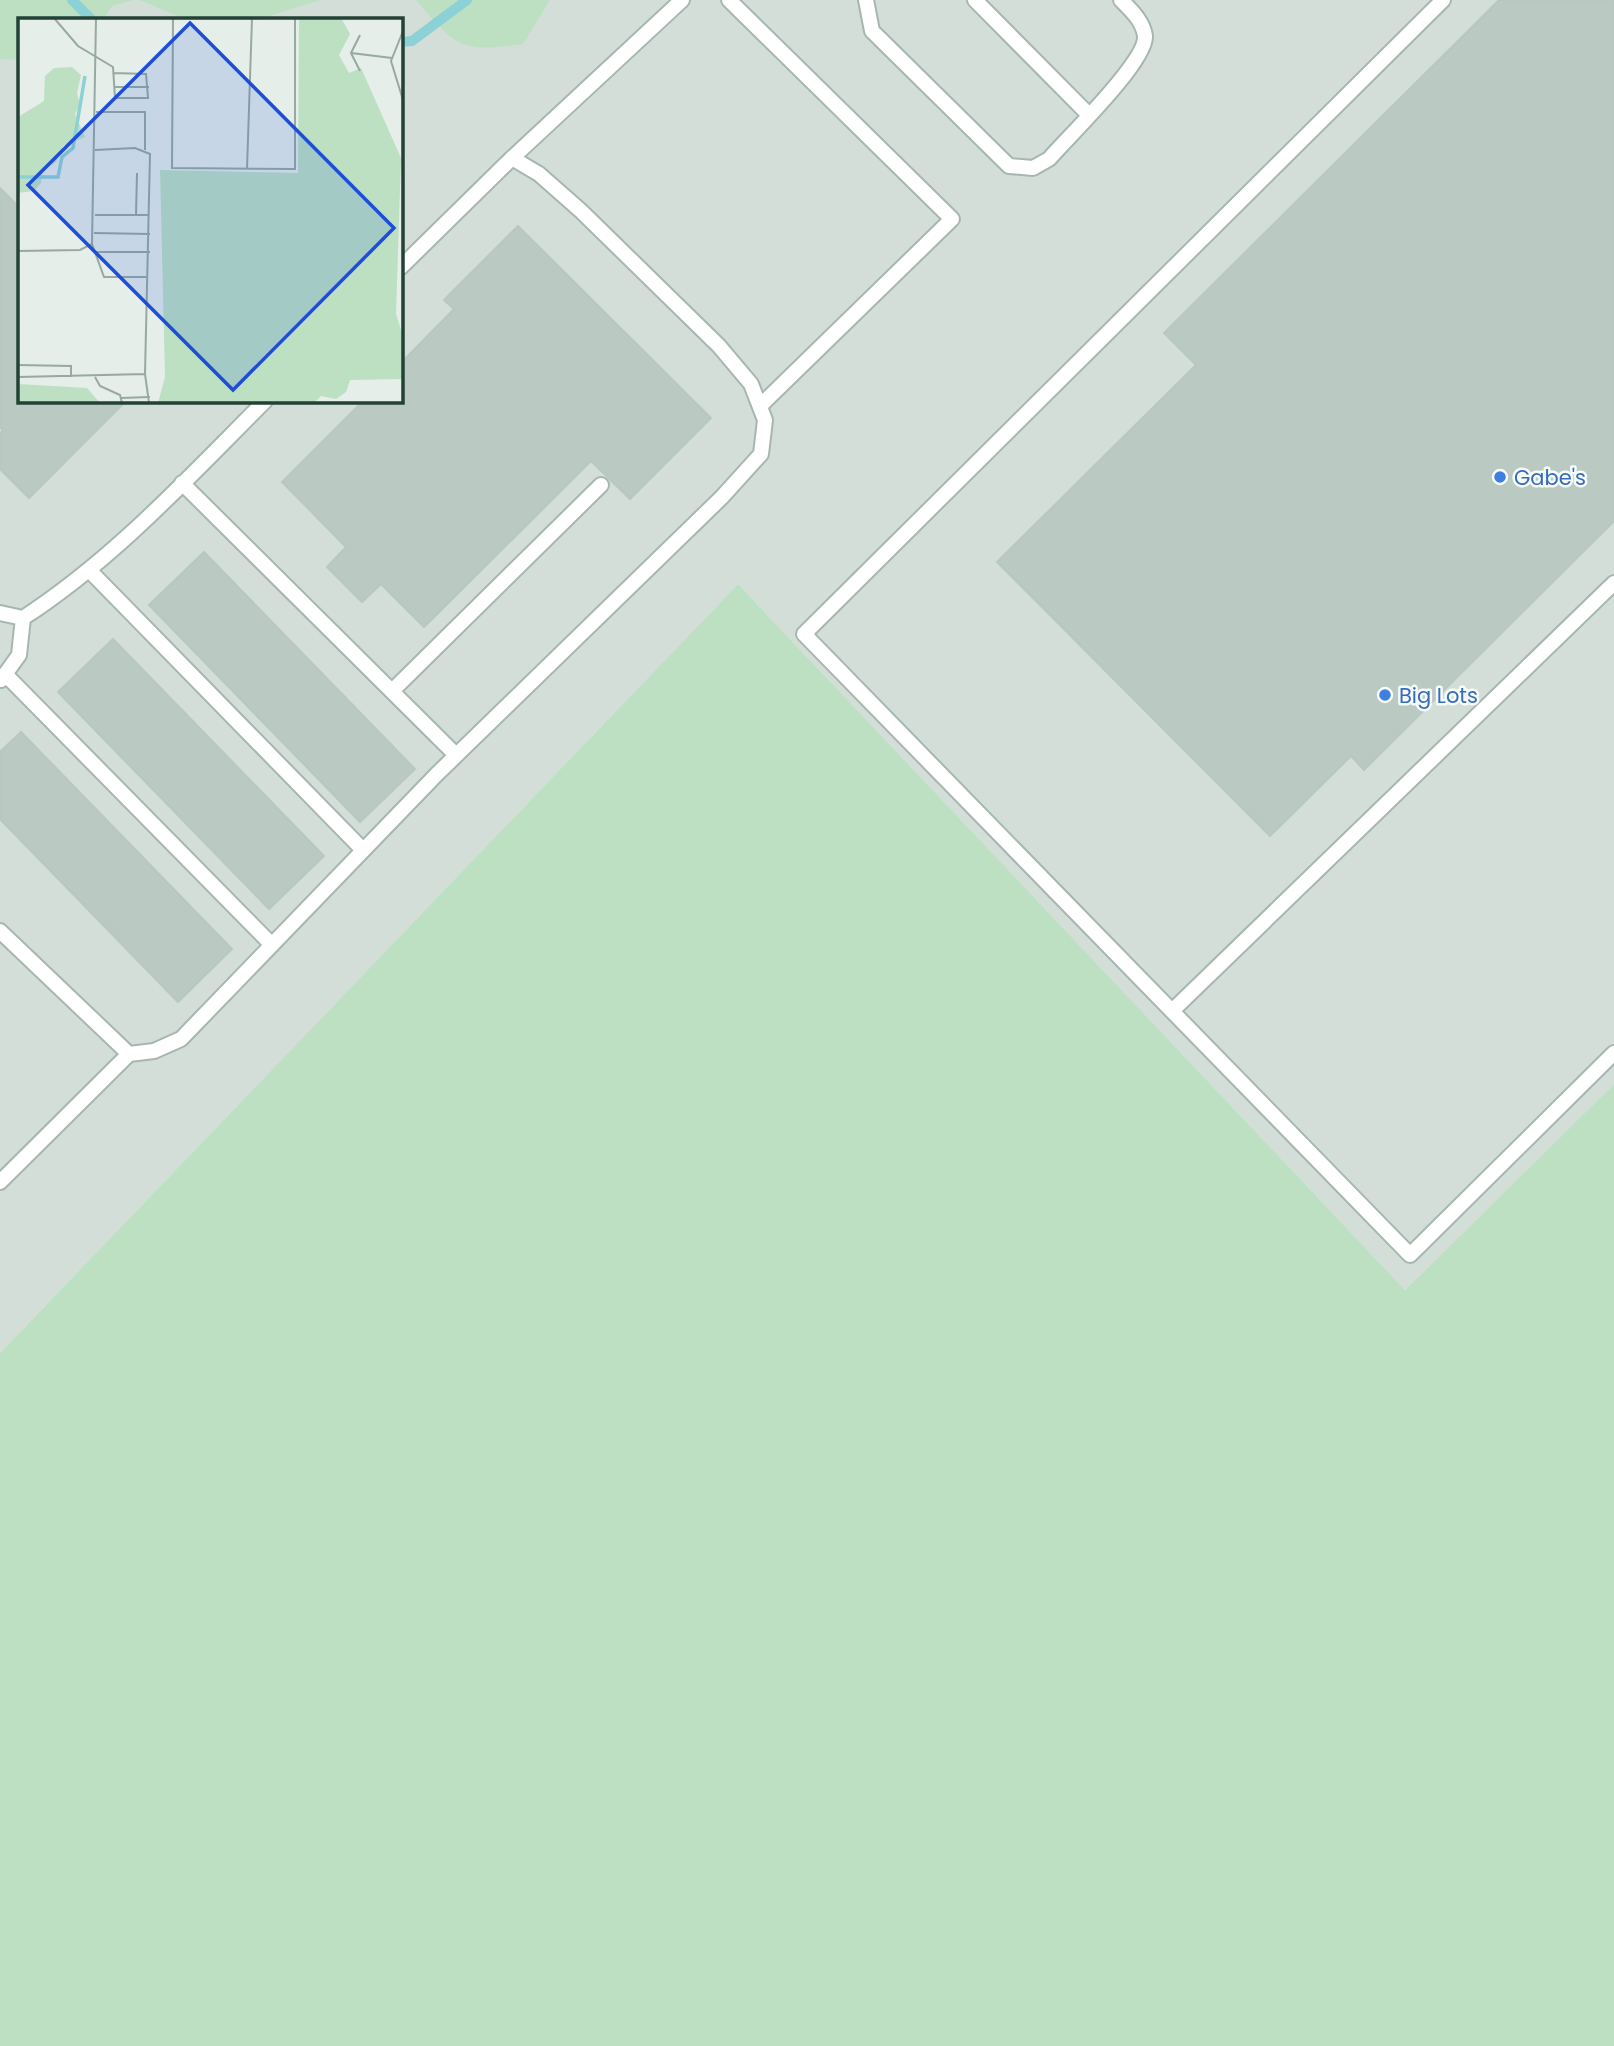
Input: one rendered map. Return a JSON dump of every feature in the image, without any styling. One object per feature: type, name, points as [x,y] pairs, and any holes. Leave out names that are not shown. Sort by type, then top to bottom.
[{"type":"lane","points":[[402,266],[512,158],[682,0]]},
{"type":"lane","points":[[729,0],[951,219],[760,406]]},
{"type":"lane","points":[[866,0],[872,31],[1009,166],[1033,168],[1049,159],[1139,60],[1145,37],[1137,16],[1121,0]]},
{"type":"lane","points":[[975,0],[1089,115]]},
{"type":"lane","points":[[1443,0],[803,634],[1410,1255],[1614,1053]]},
{"type":"lane","points":[[0,1182],[129,1054],[154,1051],[181,1039],[456,755],[722,497],[761,454],[765,420],[751,384],[719,346],[581,211],[539,174],[512,158]]},
{"type":"lane","points":[[264,402],[183,483],[89,570],[23,618],[19,655],[3,678],[272,945]]},
{"type":"lane","points":[[183,483],[456,755]]},
{"type":"lane","points":[[392,691],[601,485]]},
{"type":"lane","points":[[89,570],[363,850]]},
{"type":"lane","points":[[1173,1010],[1614,583]]},
{"type":"lane","points":[[0,613],[23,618]]},
{"type":"lane","points":[[0,931],[129,1054]]},
{"type":"shaded area","points":[[0,0],[1614,0],[1614,1084],[1405,1290],[738,584],[0,1353]]},
{"type":"green space","points":[[0,0],[134,0],[112,6],[105,18],[18,18],[18,60],[0,59]]},
{"type":"green space","points":[[140,0],[320,0],[263,18],[182,18]]},
{"type":"green space","points":[[416,0],[550,0],[523,44],[485,48],[461,43],[451,37]]},
{"type":"green space","points":[[738,584],[1405,1290],[1614,1084],[1614,2046],[0,2046],[0,1353]]},
{"type":"building","points":[[1499,0],[1614,0],[1614,521],[1364,770],[1351,756],[1270,836],[997,562],[1196,365],[1164,333]]},
{"type":"building","points":[[0,188],[18,206],[18,402],[125,402],[29,498],[0,469],[0,434],[3,430],[0,427]]},
{"type":"building","points":[[518,226],[711,418],[630,499],[591,461],[424,627],[381,584],[362,602],[327,567],[346,547],[282,482],[362,402],[402,402],[402,362],[454,309],[444,300]]},
{"type":"building","points":[[204,552],[415,769],[360,822],[149,605]]},
{"type":"building","points":[[113,639],[324,856],[269,909],[58,692]]},
{"type":"building","points":[[21,732],[232,949],[178,1002],[0,819],[0,752]]},
{"type":"waterway","points":[[72,0],[90,18]]},
{"type":"waterway","points":[[402,42],[412,41],[467,0]]},
{"type":"place","name":"Gabe's","points":[[1500,477]]},
{"type":"place","name":"Big Lots","points":[[1385,695]]}]
